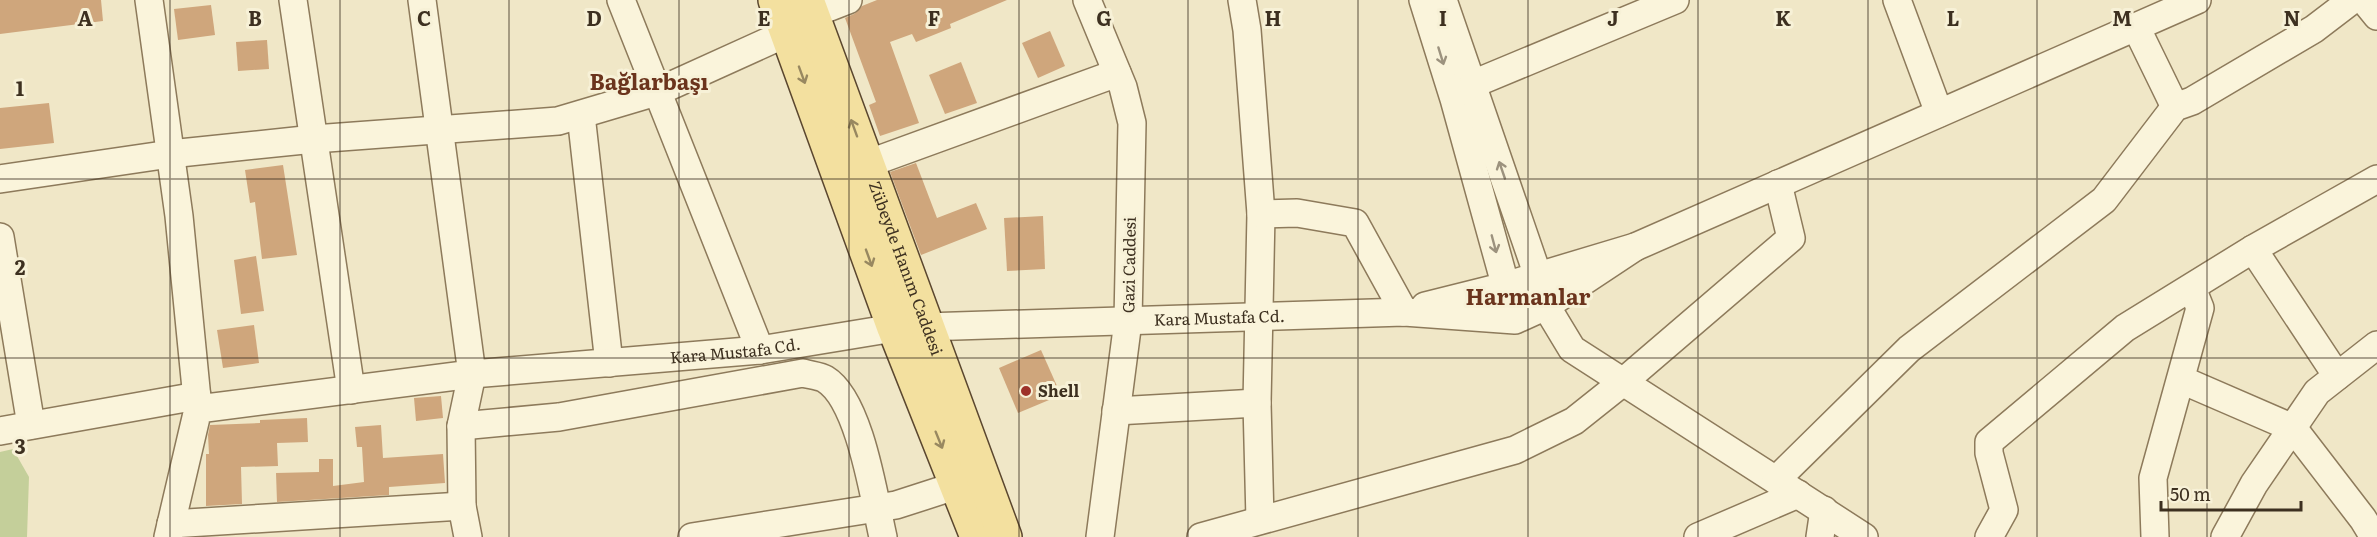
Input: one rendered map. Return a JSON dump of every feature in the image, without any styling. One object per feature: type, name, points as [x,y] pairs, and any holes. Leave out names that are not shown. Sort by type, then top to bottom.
[{"type":"main road","points":[[775,0],[802,16],[894,328],[977,537]]},
{"type":"main road","name":"Zübeyde Hanım Caddesi","points":[[802,16],[867,164],[1005,537]]},
{"type":"street","points":[[149,0],[179,216],[197,403],[170,531],[462,506]]},
{"type":"street","points":[[293,0],[351,390]]},
{"type":"street","points":[[423,0],[472,374],[460,426],[462,506],[468,537]]},
{"type":"street","points":[[621,0],[760,350]]},
{"type":"street","points":[[0,179],[170,154],[314,139],[558,121],[659,91],[802,16],[848,0]]},
{"type":"street","name":"Gazi Caddesi","points":[[1087,0],[1117,74],[1132,123],[1128,321],[1100,537]]},
{"type":"street","points":[[1242,0],[1247,30],[1261,214],[1257,403],[1260,520]]},
{"type":"street","points":[[1424,0],[1515,320]]},
{"type":"street","points":[[1443,0],[1538,276],[1546,306],[1572,349],[1864,537]]},
{"type":"street","points":[[1473,84],[1675,0]]},
{"type":"street","points":[[1897,0],[1939,113]]},
{"type":"street","points":[[1404,312],[1505,286],[1635,247],[2197,0]]},
{"type":"street","points":[[1698,537],[1787,487],[1909,349],[2104,200],[2175,107],[2192,101],[2314,29],[2352,0]]},
{"type":"street","points":[[2364,0],[2377,16]]},
{"type":"street","points":[[2136,27],[2175,107]]},
{"type":"street","points":[[867,164],[1117,74]]},
{"type":"street","points":[[581,115],[609,363]]},
{"type":"street","points":[[1989,537],[2004,510],[1989,453],[1989,442],[2125,328],[2253,249],[2377,179]]},
{"type":"street","points":[[1201,537],[1515,450],[1574,421],[1791,238],[1778,184]]},
{"type":"street","points":[[1261,214],[1297,213],[1355,223],[1404,312]]},
{"type":"street","points":[[0,237],[30,425]]},
{"type":"street","points":[[1404,312],[1515,320],[1546,306],[1635,247]]},
{"type":"street","points":[[2253,249],[2337,376]]},
{"type":"street","points":[[2155,537],[2153,478],[2182,380],[2200,308],[2192,288]]},
{"type":"street","name":"Kara Mustafa Cd.","points":[[0,431],[197,403],[351,390],[472,374],[760,350],[894,328],[1404,312]]},
{"type":"street","points":[[2224,537],[2254,484],[2317,392],[2377,345]]},
{"type":"street","points":[[460,426],[559,417],[803,373],[825,379],[841,393],[849,409],[858,430],[883,537]]},
{"type":"street","points":[[2182,380],[2293,428],[2371,520]]},
{"type":"street","points":[[1116,411],[1257,403]]},
{"type":"street","points":[[692,537],[876,506],[896,505],[958,485]]},
{"type":"street","points":[[1820,537],[1824,510]]},
{"type":"green space","points":[[13,449],[29,477],[27,537],[0,537],[0,452]]},
{"type":"building","points":[[0,0],[101,0],[103,21],[0,34]]},
{"type":"building","points":[[877,0],[1007,0],[950,24],[951,28],[916,42],[912,34],[890,42],[919,123],[880,136],[869,105],[876,102],[845,18],[854,14],[862,6]]},
{"type":"building","points":[[211,5],[215,35],[178,40],[174,9]]},
{"type":"building","points":[[1050,31],[1065,66],[1038,78],[1022,43]]},
{"type":"building","points":[[267,40],[269,69],[238,71],[236,42]]},
{"type":"building","points":[[961,62],[977,103],[945,114],[929,75]]},
{"type":"building","points":[[49,103],[54,143],[0,149],[0,108]]},
{"type":"building","points":[[916,163],[937,218],[976,203],[987,229],[921,255],[890,172]]},
{"type":"building","points":[[283,165],[297,255],[262,259],[255,202],[250,203],[245,170]]},
{"type":"building","points":[[1043,216],[1045,269],[1007,271],[1004,218]]},
{"type":"building","points":[[256,256],[264,311],[241,314],[234,260]]},
{"type":"building","points":[[254,325],[259,363],[223,368],[217,330]]},
{"type":"building","points":[[1041,350],[1061,395],[1018,413],[999,368]]},
{"type":"building","points":[[441,396],[443,418],[416,421],[414,398]]},
{"type":"building","points":[[307,418],[308,442],[277,443],[278,466],[241,467],[242,504],[206,506],[206,454],[209,454],[210,425]]},
{"type":"building","points":[[381,425],[383,458],[443,454],[445,483],[389,487],[389,495],[277,502],[276,473],[319,472],[319,459],[333,459],[333,486],[364,482],[362,447],[357,447],[355,427]]},
{"type":"place","name":"Shell","points":[[1026,391]]},
{"type":"district","name":"Bağlarbaşı","points":[[649,82]]},
{"type":"district","name":"Harmanlar","points":[[1528,297]]}]
